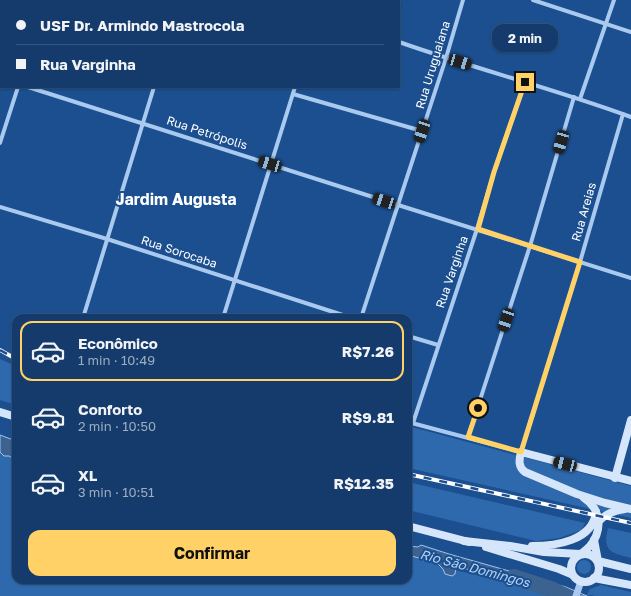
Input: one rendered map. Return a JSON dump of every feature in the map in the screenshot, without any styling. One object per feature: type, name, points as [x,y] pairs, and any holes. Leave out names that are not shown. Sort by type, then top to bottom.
[{"type":"main road","points":[[1,412],[12,416]]},
{"type":"main road","points":[[615,478],[631,420]]},
{"type":"main road","points":[[631,482],[521,452],[519,465],[525,472],[577,494],[631,509]]},
{"type":"main road","points":[[571,574],[571,563],[590,546],[594,540],[599,521],[596,511],[586,499],[577,494]]},
{"type":"main road","points":[[599,521],[615,511],[631,509]]},
{"type":"main road","points":[[510,546],[542,546],[580,536],[587,532],[595,517],[596,511]]},
{"type":"main road","points":[[412,527],[560,569],[581,581],[587,581],[594,578],[598,573],[599,567],[594,540]]},
{"type":"main road","points":[[464,541],[510,546],[544,552],[588,554],[594,556],[598,561],[631,569]]},
{"type":"main road","points":[[594,578],[631,586]]},
{"type":"street","name":"Rua Uruguaiana","points":[[362,314],[446,58],[463,0]]},
{"type":"street","points":[[533,0],[631,32]]},
{"type":"street","points":[[580,99],[614,0]]},
{"type":"street","points":[[400,42],[574,97],[631,117]]},
{"type":"street","name":"Rua Varginha","points":[[413,424],[438,345],[478,229],[494,172],[525,82]]},
{"type":"street","points":[[0,143],[18,88]]},
{"type":"street","name":"Rua Petrópolis","points":[[31,88],[631,278]]},
{"type":"street","points":[[84,314],[154,88]]},
{"type":"street","points":[[224,314],[295,88]]},
{"type":"street","points":[[293,94],[422,131]]},
{"type":"street","points":[[468,437],[530,246],[574,97]]},
{"type":"street","name":"Rua Areias","points":[[521,452],[580,262],[623,114]]},
{"type":"street","name":"Rua Sorocaba","points":[[0,207],[107,239],[340,314]]},
{"type":"street","points":[[412,337],[438,345]]},
{"type":"street","points":[[413,424],[468,437],[521,452]]},
{"type":"street","points":[[577,593],[581,581]]},
{"type":"shaded area","points":[[0,359],[12,364],[12,404],[0,400]]},
{"type":"shaded area","points":[[412,427],[631,486],[631,518],[412,469]]},
{"type":"shaded area","points":[[0,452],[4,456],[12,458],[12,584],[412,584],[412,556],[437,563],[438,566],[524,586],[550,596],[0,596]]},
{"type":"shaded area","points":[[412,483],[585,523],[582,530],[559,538],[536,541],[412,511]]},
{"type":"shaded area","points":[[608,528],[631,533],[631,558],[610,550],[606,542]]},
{"type":"shaded area","points":[[581,560],[587,560],[591,564],[591,570],[587,574],[581,574],[577,570],[577,564]]},
{"type":"shaded area","points":[[601,585],[631,592],[631,596],[586,596],[590,589]]},
{"type":"water","points":[[0,435],[12,440],[12,458],[4,456],[0,452]]},
{"type":"water","points":[[421,545],[566,587],[587,596],[559,596],[539,584],[505,579],[501,575],[494,572],[456,568],[455,574],[452,576],[445,574],[443,569],[437,563],[412,556],[412,546],[418,547]]},
{"type":"waterway","name":"Rio São Domingos","points":[[514,577],[551,589],[565,596]]},
{"type":"railway","points":[[0,350],[12,357]]},
{"type":"railway","points":[[412,475],[631,523]]},
{"type":"district","name":"Jardim Augusta","points":[[176,199]]},
{"type":"route","points":[[478,408],[468,437],[521,452],[580,262],[478,229],[494,172],[525,82]]}]
